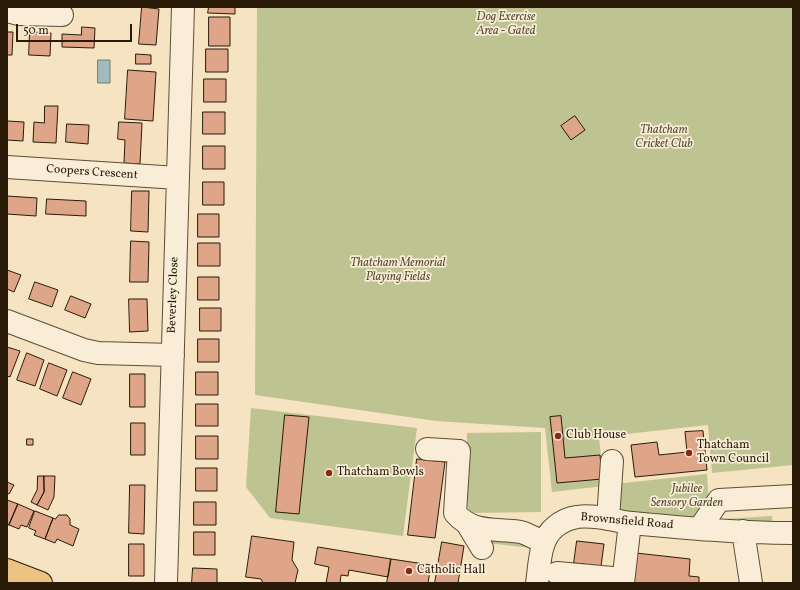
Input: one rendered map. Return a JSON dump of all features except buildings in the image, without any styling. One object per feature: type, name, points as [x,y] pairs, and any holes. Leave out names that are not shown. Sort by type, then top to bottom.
[{"type":"main road","points":[[7,570],[41,583]]},
{"type":"street","name":"Beverley Close","points":[[166,583],[183,7]]},
{"type":"street","points":[[7,11],[18,14],[62,15]]},
{"type":"street","name":"Coopers Crescent","points":[[7,167],[178,178]]},
{"type":"street","points":[[7,321],[84,350],[98,353],[173,355]]},
{"type":"street","points":[[427,448],[459,451],[455,513],[468,525],[482,548]]},
{"type":"street","points":[[608,519],[612,461]]},
{"type":"street","points":[[700,528],[719,500],[793,496]]},
{"type":"street","name":"Brownsfield Road","points":[[544,542],[551,531],[567,520],[588,516],[630,523],[752,532],[793,533]]},
{"type":"street","points":[[557,573],[623,581],[630,523]]},
{"type":"street","points":[[468,525],[523,532],[544,542],[537,583]]},
{"type":"street","points":[[751,583],[752,532]]},
{"type":"green space","points":[[257,7],[793,7],[793,465],[712,473],[708,425],[599,437],[604,486],[552,492],[545,428],[436,421],[255,395]]},
{"type":"green space","name":"Thatcham Bowls","points":[[251,408],[417,428],[403,536],[270,518],[246,487]]},
{"type":"green space","points":[[541,432],[541,512],[468,513],[467,433]]},
{"type":"green space","name":"Jubilee Sensory Garden","points":[[707,474],[709,504],[695,519],[618,513],[615,484]]},
{"type":"green space","points":[[772,516],[773,528],[723,523],[723,519]]},
{"type":"green space","points":[[479,532],[522,536],[532,548],[486,543]]},
{"type":"water","points":[[98,60],[110,60],[110,83],[98,83]]},
{"type":"place","name":"Club House","points":[[558,436]]},
{"type":"place","name":"Thatcham Town Council","points":[[689,453]]},
{"type":"place","name":"Thatcham Bowls","points":[[329,473]]},
{"type":"place","name":"Catholic Hall","points":[[409,571]]},
{"type":"park label","name":"Dog Exercise Area - Gated","points":[[506,25]]},
{"type":"park label","name":"Thatcham Cricket Club","points":[[664,138]]},
{"type":"park label","name":"Thatcham Memorial Playing Fields","points":[[398,271]]}]
